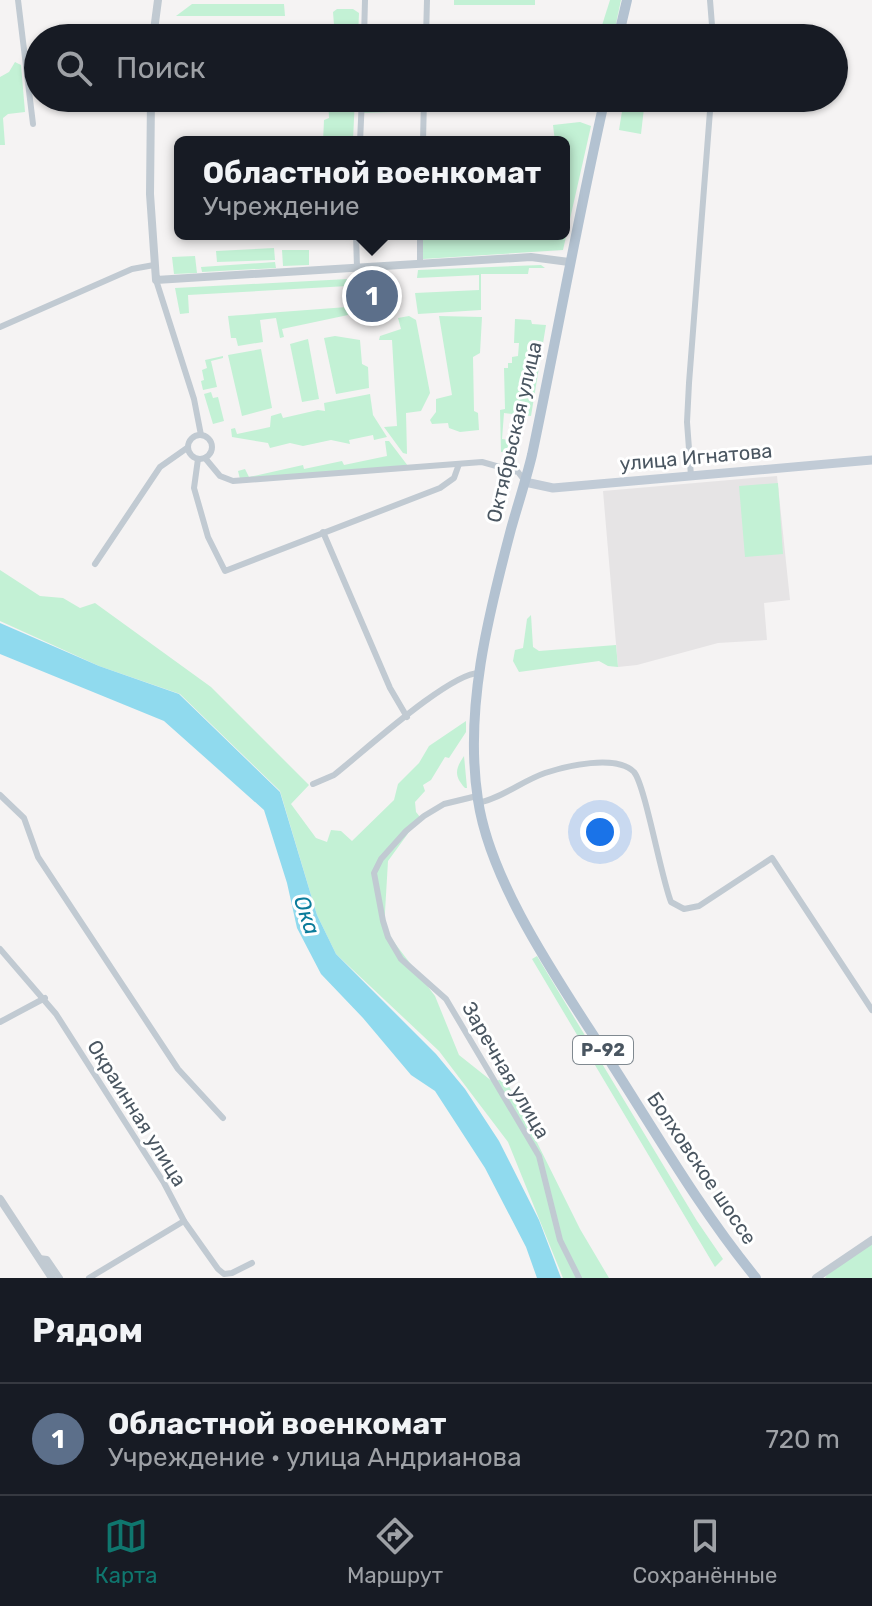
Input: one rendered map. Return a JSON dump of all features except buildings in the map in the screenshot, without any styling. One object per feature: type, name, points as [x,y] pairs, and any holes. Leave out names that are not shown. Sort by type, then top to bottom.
[{"type":"main road","points":[[621,24],[627,0]]},
{"type":"main road","name":"Октябрьская улица","points":[[475,776],[475,718],[480,673],[500,573],[525,482],[602,112]]},
{"type":"main road","name":"улица Игнатова","points":[[525,482],[553,488],[872,460]]},
{"type":"main road","name":"Болховское шоссе","points":[[475,776],[494,858],[528,927],[673,1160],[753,1278]]},
{"type":"street","points":[[18,0],[24,50]]},
{"type":"street","points":[[155,24],[158,0]]},
{"type":"street","points":[[364,24],[365,0]]},
{"type":"street","points":[[426,24],[427,0]]},
{"type":"street","points":[[710,0],[712,24]]},
{"type":"street","points":[[32,112],[33,124]]},
{"type":"street","points":[[151,112],[150,194],[156,280],[194,399],[201,435]]},
{"type":"street","points":[[360,136],[361,112]]},
{"type":"street","points":[[423,136],[424,112]]},
{"type":"street","points":[[691,476],[687,422],[689,383],[710,112]]},
{"type":"street","points":[[356,240],[357,268]]},
{"type":"street","points":[[420,240],[420,264]]},
{"type":"street","points":[[156,280],[531,257],[569,262]]},
{"type":"street","points":[[0,327],[132,269],[154,265]]},
{"type":"street","points":[[95,564],[160,467],[187,448],[191,438],[201,435],[209,439],[212,446],[202,458],[194,488],[208,537],[225,571],[440,488],[454,478],[459,464]]},
{"type":"street","points":[[187,448],[191,455],[202,458],[220,476],[241,482],[482,462],[518,472],[525,482]]},
{"type":"street","points":[[323,532],[390,688],[407,717]]},
{"type":"street","points":[[313,784],[334,775],[444,687],[471,673],[480,673]]},
{"type":"street","points":[[478,799],[497,798],[521,783],[548,772],[592,763],[620,765],[635,773],[671,902],[684,909],[699,906],[772,858],[872,1010]]},
{"type":"street","points":[[0,795],[24,818],[38,857],[178,1069],[223,1118]]},
{"type":"street","name":"Заречная улица","points":[[478,799],[444,804],[424,816],[406,831],[374,873],[388,937],[401,959],[446,999],[539,1156],[560,1240],[579,1278]]},
{"type":"street","name":"Окраинная улица","points":[[0,949],[45,998],[164,1183],[184,1221],[224,1274],[252,1263]]},
{"type":"street","points":[[0,1022],[45,998]]},
{"type":"street","points":[[0,1199],[52,1278]]},
{"type":"street","points":[[89,1278],[184,1221]]},
{"type":"street","points":[[816,1278],[872,1240]]},
{"type":"street","points":[[38,1258],[47,1259],[60,1278]]},
{"type":"shaded area","points":[[777,476],[790,600],[764,603],[767,640],[718,643],[637,665],[618,667],[603,491]]},
{"type":"green space","points":[[454,0],[535,0],[535,5],[454,5]]},
{"type":"green space","points":[[610,0],[621,0],[616,24],[602,24]]},
{"type":"green space","points":[[192,4],[284,4],[285,16],[176,16]]},
{"type":"green space","points":[[353,9],[359,13],[359,24],[334,24],[333,12]]},
{"type":"green space","points":[[15,62],[21,65],[25,112],[8,114],[3,118],[5,145],[0,145],[0,77],[9,72]]},
{"type":"green space","points":[[329,112],[354,112],[353,136],[323,136],[324,120],[329,118]]},
{"type":"green space","points":[[622,112],[644,112],[641,134],[619,130]]},
{"type":"green space","points":[[580,122],[591,126],[570,219],[570,136],[554,136],[553,125]]},
{"type":"green space","points":[[423,240],[565,240],[563,250],[423,259]]},
{"type":"green space","points":[[274,248],[275,260],[217,262],[216,251]]},
{"type":"green space","points":[[282,250],[309,250],[309,265],[283,266]]},
{"type":"green space","points":[[195,256],[197,273],[174,274],[172,257]]},
{"type":"green space","points":[[275,262],[276,268],[202,272],[201,267]]},
{"type":"green space","points":[[541,265],[545,268],[529,268],[528,274],[481,274],[481,310],[418,314],[415,293],[479,290],[479,275],[417,278],[418,270]]},
{"type":"green space","points":[[348,279],[348,286],[188,295],[189,313],[180,314],[175,288]]},
{"type":"green space","points":[[347,307],[348,315],[282,329],[284,337],[280,338],[276,318],[260,320],[263,342],[238,346],[236,338],[231,338],[228,316]]},
{"type":"green space","points":[[409,316],[416,320],[430,393],[421,411],[406,413],[407,454],[384,427],[397,426],[392,340],[379,340],[380,336],[401,329],[398,318]]},
{"type":"green space","points":[[439,316],[482,317],[480,353],[473,357],[474,411],[478,413],[479,430],[460,432],[449,428],[448,423],[432,424],[430,420],[436,412],[436,399],[452,395]]},
{"type":"green space","points":[[515,319],[546,325],[531,416],[504,413],[502,439],[511,440],[509,451],[501,452],[500,410],[505,409],[504,368],[512,363],[512,357],[518,356],[519,343],[514,343]]},
{"type":"green space","points":[[335,336],[360,340],[362,364],[368,367],[369,388],[336,394],[324,338]]},
{"type":"green space","points":[[308,339],[319,399],[302,402],[290,344]]},
{"type":"green space","points":[[261,349],[272,408],[242,416],[228,355]]},
{"type":"green space","points":[[223,356],[211,361],[217,387],[203,390],[201,381],[204,380],[202,370],[207,368],[205,360]]},
{"type":"green space","points":[[211,392],[213,398],[218,397],[224,421],[213,424],[204,394]]},
{"type":"green space","points":[[370,394],[373,415],[387,437],[374,440],[373,435],[349,440],[350,444],[331,440],[270,448],[268,443],[232,437],[231,429],[235,428],[237,434],[270,427],[271,416],[281,413],[283,418],[325,411],[324,403]]},
{"type":"green space","points":[[385,441],[389,441],[408,466],[240,479],[238,471],[245,469],[249,477],[303,465],[304,469],[342,461],[344,465],[387,456]]},
{"type":"green space","points":[[778,483],[783,554],[745,557],[739,486]]},
{"type":"green space","points":[[0,570],[40,596],[63,598],[80,608],[95,603],[211,687],[309,785],[291,804],[316,838],[327,842],[331,830],[341,831],[352,841],[394,800],[398,784],[419,763],[429,746],[466,721],[466,732],[449,758],[445,757],[431,780],[423,785],[425,791],[415,802],[420,817],[388,861],[384,929],[435,996],[459,1055],[493,1082],[505,1078],[580,1229],[609,1278],[563,1278],[508,1142],[439,1051],[336,954],[317,915],[280,791],[180,694],[99,666],[0,621]]},
{"type":"green space","points":[[531,615],[533,647],[539,651],[616,645],[618,667],[599,661],[519,672],[513,661],[515,650],[523,648],[527,619]]},
{"type":"green space","points":[[464,756],[467,788],[457,776]]},
{"type":"green space","points":[[537,956],[723,1259],[715,1267],[532,959]]},
{"type":"green space","points":[[872,1242],[872,1278],[825,1278],[827,1275]]},
{"type":"water","name":"Ока","points":[[0,623],[99,666],[179,694],[280,792],[317,915],[336,954],[436,1054],[465,1089],[499,1141],[539,1220],[561,1278],[537,1278],[526,1247],[485,1168],[435,1091],[411,1075],[321,974],[297,928],[287,883],[264,810],[164,721],[0,654]]},
{"type":"place","name":"Областной военкомат","points":[[372,296]]}]
